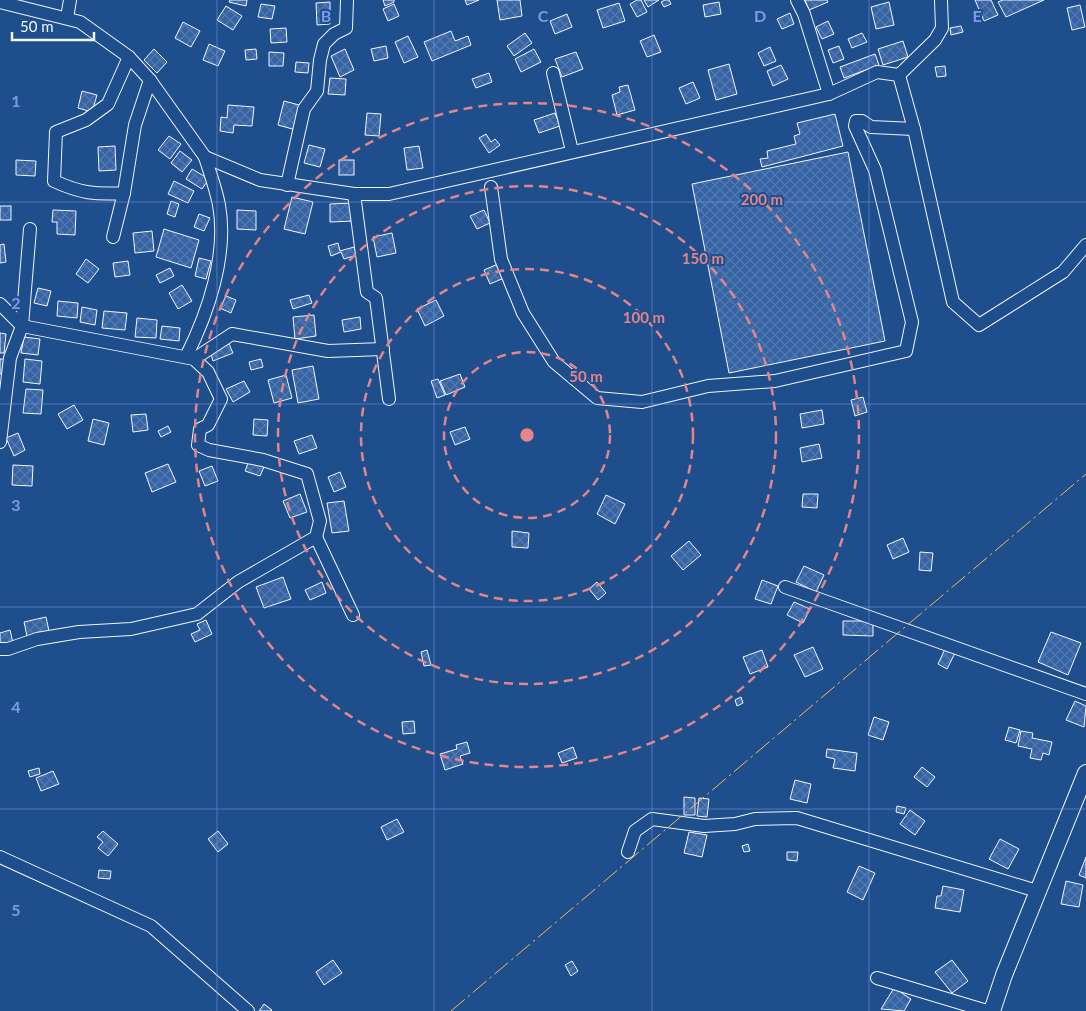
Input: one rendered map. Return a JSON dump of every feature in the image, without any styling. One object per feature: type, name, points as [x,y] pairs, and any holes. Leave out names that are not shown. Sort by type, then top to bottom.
[{"type":"main road","points":[[992,1011],[1037,891],[1086,773]]},
{"type":"street","points":[[67,18],[70,0]]},
{"type":"street","points":[[287,185],[304,109],[318,91],[320,60],[324,44],[334,34],[346,28],[347,0]]},
{"type":"street","points":[[797,0],[804,14],[829,94]]},
{"type":"street","points":[[899,75],[935,40],[942,28],[941,0]]},
{"type":"street","points":[[0,2],[80,22],[129,57],[150,80],[205,157],[219,206],[219,261],[203,322],[190,358]]},
{"type":"street","points":[[124,193],[101,194],[76,191],[54,181],[56,132],[86,120],[108,104],[129,57]]},
{"type":"street","points":[[553,72],[572,151]]},
{"type":"street","points":[[205,157],[260,180],[354,194],[389,194],[829,94],[878,72],[899,75]]},
{"type":"street","points":[[899,75],[914,129],[953,302],[979,325],[1064,272],[1086,245]]},
{"type":"street","points":[[113,237],[124,193],[135,125],[150,80]]},
{"type":"street","points":[[491,187],[501,259],[523,313],[554,362],[597,398],[642,402],[708,386],[774,382],[906,351],[912,322],[875,170],[855,126],[856,121],[862,120],[871,127],[914,129]]},
{"type":"street","points":[[354,194],[367,292],[376,298],[390,399]]},
{"type":"street","points":[[0,442],[10,358],[22,326],[30,229]]},
{"type":"street","points":[[0,304],[22,326],[190,358],[208,372],[221,400],[208,425],[200,429],[198,445],[208,450],[263,460],[307,474],[320,521],[316,537],[353,615]]},
{"type":"street","points":[[190,358],[232,334],[328,352],[383,349]]},
{"type":"street","points":[[0,648],[8,649],[37,638],[79,632],[131,629],[197,614],[238,582],[316,537]]},
{"type":"street","points":[[786,587],[1086,694]]},
{"type":"street","points":[[628,852],[635,831],[652,819],[704,826],[735,824],[755,819],[797,818],[1037,891]]},
{"type":"street","points":[[0,857],[151,926],[248,1011]]},
{"type":"street","points":[[877,978],[986,1011]]},
{"type":"building","points":[[230,0],[247,0],[246,6],[229,2]]},
{"type":"building","points":[[383,0],[394,0],[394,2],[385,6]]},
{"type":"building","points":[[465,0],[479,0],[467,5]]},
{"type":"building","points":[[497,0],[520,0],[522,16],[500,20]]},
{"type":"building","points":[[641,0],[647,12],[637,17],[630,4]]},
{"type":"building","points":[[644,0],[659,0],[648,7]]},
{"type":"building","points":[[669,0],[671,4],[664,7],[661,2]]},
{"type":"building","points":[[805,0],[827,0],[828,2],[809,10]]},
{"type":"building","points":[[975,0],[991,0],[998,15],[984,21]]},
{"type":"building","points":[[1003,0],[1044,0],[1006,17],[998,2]]},
{"type":"building","points":[[330,2],[330,24],[317,25],[316,3]]},
{"type":"building","points":[[719,2],[721,14],[705,17],[703,5]]},
{"type":"building","points":[[889,2],[894,25],[876,29],[871,7]]},
{"type":"building","points":[[619,3],[625,21],[603,28],[597,10]]},
{"type":"building","points":[[261,4],[275,6],[272,19],[258,17]]},
{"type":"building","points":[[394,4],[399,16],[388,21],[383,9]]},
{"type":"building","points":[[1080,5],[1085,27],[1072,30],[1067,8]]},
{"type":"building","points":[[226,6],[242,16],[233,30],[217,20]]},
{"type":"building","points":[[790,13],[794,24],[782,29],[777,19]]},
{"type":"building","points":[[567,14],[572,27],[555,34],[550,21]]},
{"type":"building","points":[[828,21],[834,34],[822,39],[816,27]]},
{"type":"building","points":[[183,22],[200,31],[191,47],[175,38]]},
{"type":"building","points":[[961,26],[963,32],[951,35],[950,28]]},
{"type":"building","points":[[286,28],[287,42],[271,43],[270,29]]},
{"type":"building","points":[[451,31],[455,41],[468,36],[471,45],[432,61],[424,42]]},
{"type":"building","points":[[525,33],[532,43],[514,56],[507,46]]},
{"type":"building","points":[[862,33],[867,42],[852,48],[848,39]]},
{"type":"building","points":[[654,35],[661,52],[647,57],[640,41]]},
{"type":"building","points":[[408,36],[418,57],[404,63],[395,42]]},
{"type":"building","points":[[903,41],[908,57],[883,65],[878,49]]},
{"type":"building","points":[[209,44],[225,51],[218,66],[203,60]]},
{"type":"building","points":[[386,46],[388,58],[374,61],[371,49]]},
{"type":"building","points":[[839,46],[844,59],[833,63],[828,50]]},
{"type":"building","points":[[770,47],[776,61],[764,66],[758,53]]},
{"type":"building","points":[[154,49],[167,62],[157,73],[144,60]]},
{"type":"building","points":[[256,49],[257,59],[246,60],[245,50]]},
{"type":"building","points":[[345,49],[354,70],[340,77],[331,56]]},
{"type":"building","points":[[534,49],[541,62],[521,72],[515,59]]},
{"type":"building","points":[[269,52],[284,53],[283,66],[269,66]]},
{"type":"building","points":[[576,52],[583,69],[562,77],[555,59]]},
{"type":"building","points":[[875,54],[879,65],[844,78],[840,67]]},
{"type":"building","points":[[296,62],[309,63],[308,73],[295,72]]},
{"type":"building","points":[[729,64],[737,94],[716,100],[708,70]]},
{"type":"building","points":[[781,65],[788,79],[773,86],[767,71]]},
{"type":"building","points":[[945,66],[946,76],[937,77],[935,67]]},
{"type":"building","points":[[489,73],[492,82],[476,88],[472,79]]},
{"type":"building","points":[[330,78],[346,79],[345,95],[328,94]]},
{"type":"building","points":[[693,82],[700,98],[686,104],[679,88]]},
{"type":"building","points":[[628,85],[635,110],[617,115],[612,95],[620,92],[619,87]]},
{"type":"building","points":[[82,91],[97,95],[92,112],[78,108]]},
{"type":"building","points":[[284,101],[303,106],[296,130],[278,125]]},
{"type":"building","points":[[228,105],[254,107],[252,126],[234,125],[233,133],[220,131],[221,117],[227,118]]},
{"type":"building","points":[[367,113],[381,114],[379,136],[365,135]]},
{"type":"building","points":[[555,113],[560,126],[539,133],[534,120]]},
{"type":"building","points":[[835,114],[843,146],[762,167],[760,159],[768,158],[767,151],[796,144],[794,136],[800,134],[797,123]]},
{"type":"building","points":[[486,134],[491,142],[495,139],[500,145],[489,153],[479,138]]},
{"type":"building","points":[[169,136],[181,144],[170,159],[158,150]]},
{"type":"building","points":[[309,145],[325,149],[320,167],[304,163]]},
{"type":"building","points":[[115,146],[116,170],[99,171],[98,147]]},
{"type":"building","points":[[419,146],[423,168],[407,170],[404,148]]},
{"type":"building","points":[[180,151],[192,160],[182,172],[171,163]]},
{"type":"building","points":[[848,152],[885,341],[729,373],[692,184]]},
{"type":"building","points":[[16,160],[36,161],[35,176],[16,175]]},
{"type":"building","points":[[339,160],[354,160],[354,175],[339,175]]},
{"type":"building","points":[[192,169],[209,179],[202,189],[186,179]]},
{"type":"building","points":[[174,181],[194,191],[188,203],[168,194]]},
{"type":"building","points":[[292,197],[313,202],[305,234],[284,229]]},
{"type":"building","points":[[171,201],[179,204],[175,217],[167,214]]},
{"type":"building","points":[[353,203],[354,221],[330,222],[330,204]]},
{"type":"building","points":[[0,206],[11,206],[11,220],[0,220]]},
{"type":"building","points":[[53,210],[76,211],[75,235],[57,234],[57,222],[52,222]]},
{"type":"building","points":[[237,210],[256,211],[256,230],[237,229]]},
{"type":"building","points":[[484,210],[490,223],[477,229],[470,216]]},
{"type":"building","points":[[199,214],[210,218],[204,231],[194,227]]},
{"type":"building","points":[[164,229],[199,240],[191,268],[156,257]]},
{"type":"building","points":[[152,231],[154,251],[135,253],[133,233]]},
{"type":"building","points":[[392,233],[396,253],[377,257],[373,237]]},
{"type":"building","points":[[338,243],[340,251],[354,247],[357,255],[344,259],[341,252],[331,256],[328,246]]},
{"type":"building","points":[[4,244],[6,262],[0,263],[0,245]]},
{"type":"building","points":[[199,258],[211,261],[206,279],[195,276]]},
{"type":"building","points":[[86,259],[99,269],[88,283],[76,274]]},
{"type":"building","points":[[128,261],[130,275],[115,277],[113,263]]},
{"type":"building","points":[[498,264],[504,278],[490,284],[484,270]]},
{"type":"building","points":[[170,268],[174,276],[160,283],[156,275]]},
{"type":"building","points":[[182,285],[192,301],[178,309],[169,293]]},
{"type":"building","points":[[38,288],[51,291],[47,306],[34,303]]},
{"type":"building","points":[[309,295],[312,303],[293,309],[290,300]]},
{"type":"building","points":[[226,296],[236,300],[231,313],[220,308]]},
{"type":"building","points":[[436,300],[444,316],[425,326],[417,309]]},
{"type":"building","points":[[58,301],[78,303],[77,318],[57,316]]},
{"type":"building","points":[[82,307],[97,310],[95,325],[80,322]]},
{"type":"building","points":[[104,311],[127,313],[125,330],[102,328]]},
{"type":"building","points":[[314,315],[316,336],[295,339],[293,317]]},
{"type":"building","points":[[360,317],[361,329],[344,332],[342,320]]},
{"type":"building","points":[[137,318],[157,320],[156,338],[135,337]]},
{"type":"building","points":[[162,326],[180,328],[179,341],[160,339]]},
{"type":"building","points":[[0,333],[6,334],[4,353],[0,353]]},
{"type":"building","points":[[24,337],[40,339],[38,355],[21,353]]},
{"type":"building","points":[[229,344],[233,353],[213,361],[210,351]]},
{"type":"building","points":[[0,359],[4,359],[3,374],[0,374]]},
{"type":"building","points":[[25,359],[42,361],[40,384],[23,382]]},
{"type":"building","points":[[261,359],[263,367],[251,370],[249,362]]},
{"type":"building","points":[[313,366],[319,399],[298,403],[292,370]]},
{"type":"building","points":[[460,374],[465,387],[446,395],[440,381]]},
{"type":"building","points":[[286,375],[292,398],[274,403],[268,380]]},
{"type":"building","points":[[438,379],[445,395],[437,398],[431,381]]},
{"type":"building","points":[[244,381],[250,392],[233,402],[226,389]]},
{"type":"building","points":[[26,389],[43,390],[41,414],[23,413]]},
{"type":"building","points":[[863,397],[867,412],[855,416],[851,400]]},
{"type":"building","points":[[74,405],[83,420],[67,429],[58,414]]},
{"type":"building","points":[[822,410],[824,424],[802,428],[800,414]]},
{"type":"building","points":[[146,414],[148,430],[133,432],[131,415]]},
{"type":"building","points":[[93,419],[109,423],[104,445],[88,441]]},
{"type":"building","points":[[254,419],[268,420],[267,436],[253,435]]},
{"type":"building","points":[[168,426],[171,432],[161,437],[158,431]]},
{"type":"building","points":[[465,427],[470,439],[455,445],[450,432]]},
{"type":"building","points":[[18,433],[25,450],[14,456],[6,438]]},
{"type":"building","points":[[312,435],[317,448],[299,454],[294,441]]},
{"type":"building","points":[[819,444],[822,458],[802,462],[800,448]]},
{"type":"building","points":[[249,461],[264,467],[260,476],[245,471]]},
{"type":"building","points":[[168,464],[176,482],[152,492],[145,473]]},
{"type":"building","points":[[13,465],[33,466],[32,486],[12,485]]},
{"type":"building","points":[[212,466],[218,481],[205,486],[199,471]]},
{"type":"building","points":[[340,472],[346,487],[334,492],[328,477]]},
{"type":"building","points":[[300,494],[307,512],[290,518],[283,501]]},
{"type":"building","points":[[803,494],[818,494],[817,508],[802,507]]},
{"type":"building","points":[[606,495],[625,504],[615,524],[597,514]]},
{"type":"building","points":[[344,501],[349,531],[332,533],[327,503]]},
{"type":"building","points":[[512,531],[529,533],[528,548],[512,547]]},
{"type":"building","points":[[903,538],[909,552],[893,559],[887,545]]},
{"type":"building","points":[[689,541],[701,555],[683,570],[671,556]]},
{"type":"building","points":[[920,552],[933,553],[931,571],[919,570]]},
{"type":"building","points":[[804,566],[824,575],[816,592],[796,582]]},
{"type":"building","points":[[283,577],[291,599],[264,608],[256,587]]},
{"type":"building","points":[[762,580],[778,586],[771,604],[755,599]]},
{"type":"building","points":[[322,582],[326,593],[310,600],[305,590]]},
{"type":"building","points":[[597,582],[606,593],[598,600],[589,589]]},
{"type":"building","points":[[794,602],[810,609],[803,623],[787,615]]},
{"type":"building","points":[[46,617],[49,631],[27,636],[24,622]]},
{"type":"building","points":[[206,620],[212,634],[195,642],[191,634],[200,630],[197,624]]},
{"type":"building","points":[[843,621],[873,621],[873,636],[843,635]]},
{"type":"building","points":[[10,630],[13,643],[0,646],[0,633]]},
{"type":"building","points":[[1051,632],[1081,643],[1068,675],[1038,662]]},
{"type":"building","points":[[813,647],[823,669],[805,677],[794,655]]},
{"type":"building","points":[[945,649],[955,653],[947,669],[938,664]]},
{"type":"building","points":[[427,650],[431,665],[424,666],[421,652]]},
{"type":"building","points":[[762,650],[768,667],[750,674],[743,657]]},
{"type":"building","points":[[741,697],[743,703],[737,706],[735,700]]},
{"type":"building","points":[[1075,701],[1086,706],[1084,727],[1066,720]]},
{"type":"building","points":[[874,717],[889,722],[883,740],[868,735]]},
{"type":"building","points":[[414,721],[415,733],[403,734],[402,722]]},
{"type":"building","points":[[1009,727],[1020,730],[1016,743],[1005,740]]},
{"type":"building","points":[[1021,731],[1033,733],[1032,738],[1052,742],[1049,755],[1043,753],[1041,760],[1030,758],[1032,749],[1018,746]]},
{"type":"building","points":[[467,742],[470,753],[460,756],[463,764],[445,770],[440,754],[457,749],[456,745]]},
{"type":"building","points":[[573,747],[577,758],[562,763],[558,753]]},
{"type":"building","points":[[827,749],[857,753],[855,771],[833,768],[835,759],[826,757]]},
{"type":"building","points":[[922,767],[935,777],[927,787],[914,777]]},
{"type":"building","points":[[39,768],[40,774],[30,777],[28,771]]},
{"type":"building","points":[[53,771],[59,784],[41,791],[36,778]]},
{"type":"building","points":[[795,780],[811,784],[807,803],[790,799]]},
{"type":"building","points":[[684,797],[695,798],[695,815],[684,815]]},
{"type":"building","points":[[699,798],[709,799],[707,817],[697,816]]},
{"type":"building","points":[[897,806],[906,808],[904,814],[896,812]]},
{"type":"building","points":[[910,810],[925,821],[915,835],[900,824]]},
{"type":"building","points":[[397,819],[404,832],[387,840],[381,827]]},
{"type":"building","points":[[103,831],[118,844],[108,856],[98,848],[103,842],[97,837]]},
{"type":"building","points":[[218,831],[228,844],[218,852],[208,839]]},
{"type":"building","points":[[689,832],[707,835],[702,857],[684,853]]},
{"type":"building","points":[[1000,839],[1019,849],[1008,869],[989,859]]},
{"type":"building","points":[[748,844],[750,851],[744,852],[742,846]]},
{"type":"building","points":[[787,852],[798,852],[797,861],[787,860]]},
{"type":"building","points":[[1086,857],[1086,878],[1079,875]]},
{"type":"building","points":[[859,866],[875,873],[863,900],[847,892]]},
{"type":"building","points":[[99,870],[111,871],[110,879],[98,878]]},
{"type":"building","points":[[1066,881],[1083,885],[1079,907],[1061,904]]},
{"type":"building","points":[[943,886],[964,890],[960,912],[935,908],[937,896],[941,896]]},
{"type":"building","points":[[333,960],[342,973],[324,985],[316,972]]},
{"type":"building","points":[[952,960],[968,981],[952,993],[935,972]]},
{"type":"building","points":[[572,961],[578,971],[571,976],[565,965]]},
{"type":"building","points":[[894,988],[911,999],[904,1011],[881,1009]]},
{"type":"building","points":[[264,1004],[272,1010],[259,1011]]},
{"type":"power","points":[[451,1011],[1086,474]]}]
